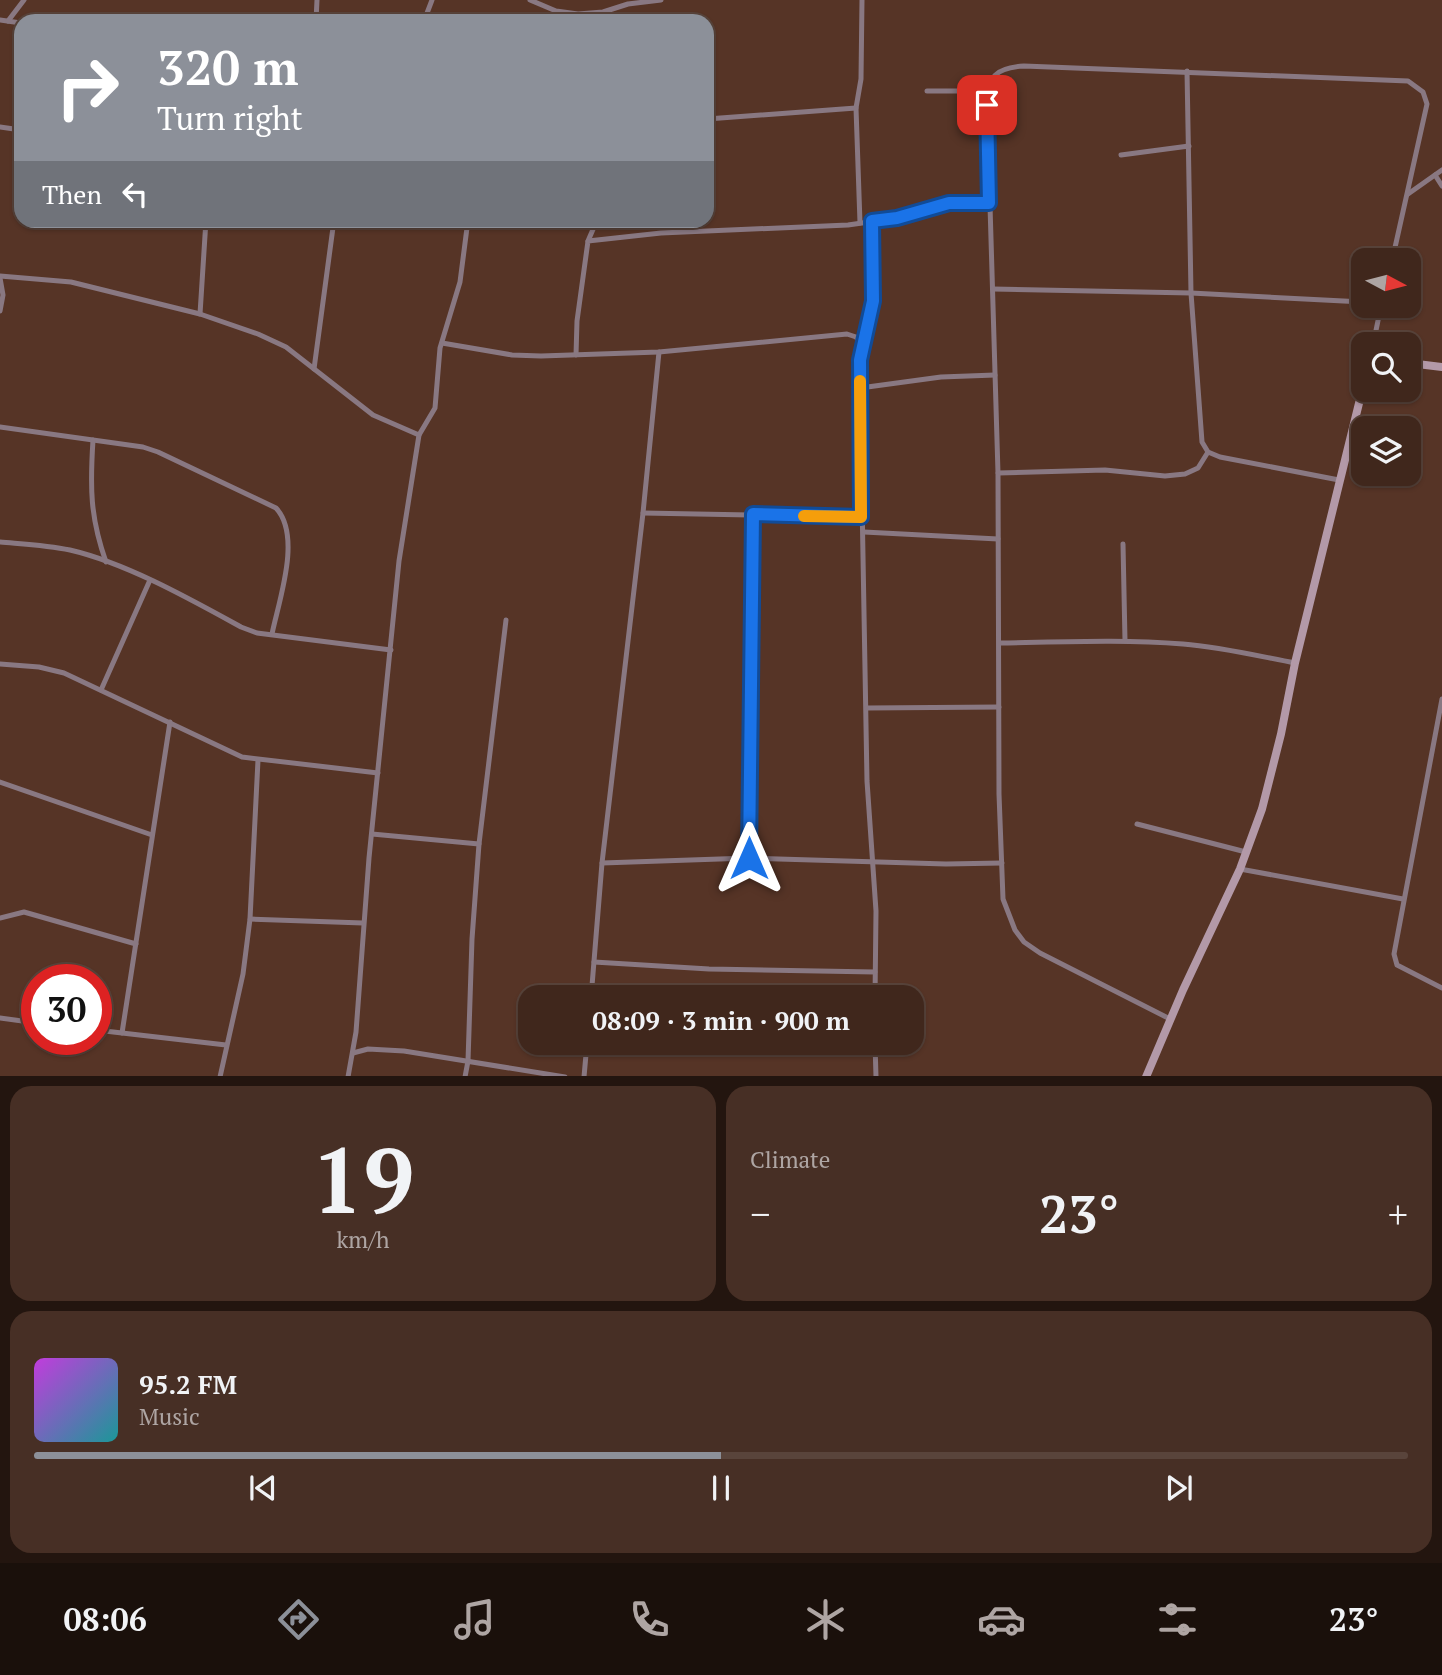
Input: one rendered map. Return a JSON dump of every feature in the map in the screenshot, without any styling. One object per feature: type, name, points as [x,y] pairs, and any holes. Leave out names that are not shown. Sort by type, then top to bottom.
[{"type":"street","points":[[8,21],[24,0]]},
{"type":"street","points":[[530,0],[565,14]]},
{"type":"street","points":[[595,14],[629,2],[661,0]]},
{"type":"street","points":[[860,223],[856,108],[861,79],[862,0]]},
{"type":"street","points":[[0,20],[14,22]]},
{"type":"street","points":[[1170,1019],[1040,953],[1024,942],[1014,930],[1003,899],[999,794],[998,472],[987,90],[992,77],[1004,67],[1187,71],[1408,81],[1423,92],[1427,104],[1395,248]]},
{"type":"street","points":[[1187,71],[1191,293],[1199,430],[1202,442],[1208,452],[1220,457],[1339,480]]},
{"type":"street","points":[[927,91],[987,90]]},
{"type":"street","points":[[714,118],[856,108]]},
{"type":"street","points":[[1121,155],[1189,146]]},
{"type":"street","points":[[1408,194],[1442,170]]},
{"type":"street","points":[[1435,175],[1442,186]]},
{"type":"street","points":[[588,241],[660,233],[860,223],[897,218],[949,203],[989,203]]},
{"type":"street","points":[[872,221],[873,301],[863,345],[860,388],[867,781],[874,860],[875,985]]},
{"type":"street","points":[[200,314],[205,228]]},
{"type":"street","points":[[314,369],[333,228]]},
{"type":"street","points":[[348,1076],[353,1054],[363,923],[399,561],[419,435],[435,408],[442,342],[460,282],[467,228]]},
{"type":"street","points":[[576,355],[577,321],[588,241],[594,228]]},
{"type":"street","points":[[0,312],[3,295],[0,277],[71,282],[200,314],[258,334],[286,347],[373,415],[419,435]]},
{"type":"street","points":[[993,289],[1191,293],[1351,301]]},
{"type":"street","points":[[442,342],[512,355],[659,352],[847,334],[856,337],[863,345]]},
{"type":"street","points":[[592,985],[602,863],[659,352]]},
{"type":"street","points":[[1421,364],[1442,366]]},
{"type":"street","points":[[860,388],[941,377],[995,375]]},
{"type":"street","points":[[1146,1076],[1240,869],[1265,796],[1359,402]]},
{"type":"street","points":[[0,427],[158,452],[276,508],[284,517],[289,547],[272,634]]},
{"type":"street","points":[[93,440],[91,504],[97,536],[106,562]]},
{"type":"street","points":[[998,472],[1105,470],[1165,476],[1185,474],[1198,468],[1208,452]]},
{"type":"street","points":[[643,513],[861,517]]},
{"type":"street","points":[[749,858],[753,514]]},
{"type":"street","points":[[864,532],[998,539]]},
{"type":"street","points":[[0,542],[67,549],[106,562],[150,580],[241,627],[272,634],[391,650]]},
{"type":"street","points":[[1123,544],[1125,641]]},
{"type":"street","points":[[101,690],[150,580]]},
{"type":"street","points":[[466,1076],[479,844],[506,620]]},
{"type":"street","points":[[1000,643],[1125,641],[1212,647],[1295,663]]},
{"type":"street","points":[[0,664],[53,670],[242,757],[378,774]]},
{"type":"street","points":[[1442,699],[1395,944],[1397,965],[1442,988]]},
{"type":"street","points":[[867,708],[999,708]]},
{"type":"street","points":[[122,1033],[170,722]]},
{"type":"street","points":[[220,1076],[243,974],[250,919],[258,760]]},
{"type":"street","points":[[0,782],[152,835]]},
{"type":"street","points":[[1137,824],[1246,852]]},
{"type":"street","points":[[372,834],[479,844]]},
{"type":"street","points":[[602,863],[749,858],[946,864],[1002,863]]},
{"type":"street","points":[[1240,869],[1403,899]]},
{"type":"street","points":[[0,918],[24,912],[136,944]]},
{"type":"street","points":[[250,919],[363,923]]},
{"type":"street","points":[[594,962],[709,969],[875,972]]},
{"type":"street","points":[[0,1018],[21,1021]]},
{"type":"street","points":[[112,1032],[226,1045]]},
{"type":"street","points":[[353,1054],[368,1049],[404,1051],[565,1076]]},
{"type":"street","points":[[584,1076],[586,1055]]},
{"type":"street","points":[[875,1055],[876,1076]]},
{"type":"slow traffic","points":[[804,516],[861,517],[860,381]]},
{"type":"route","points":[[749,858],[753,514],[861,517],[860,360],[873,301],[872,221],[897,218],[949,203],[989,203],[987,105]]}]
